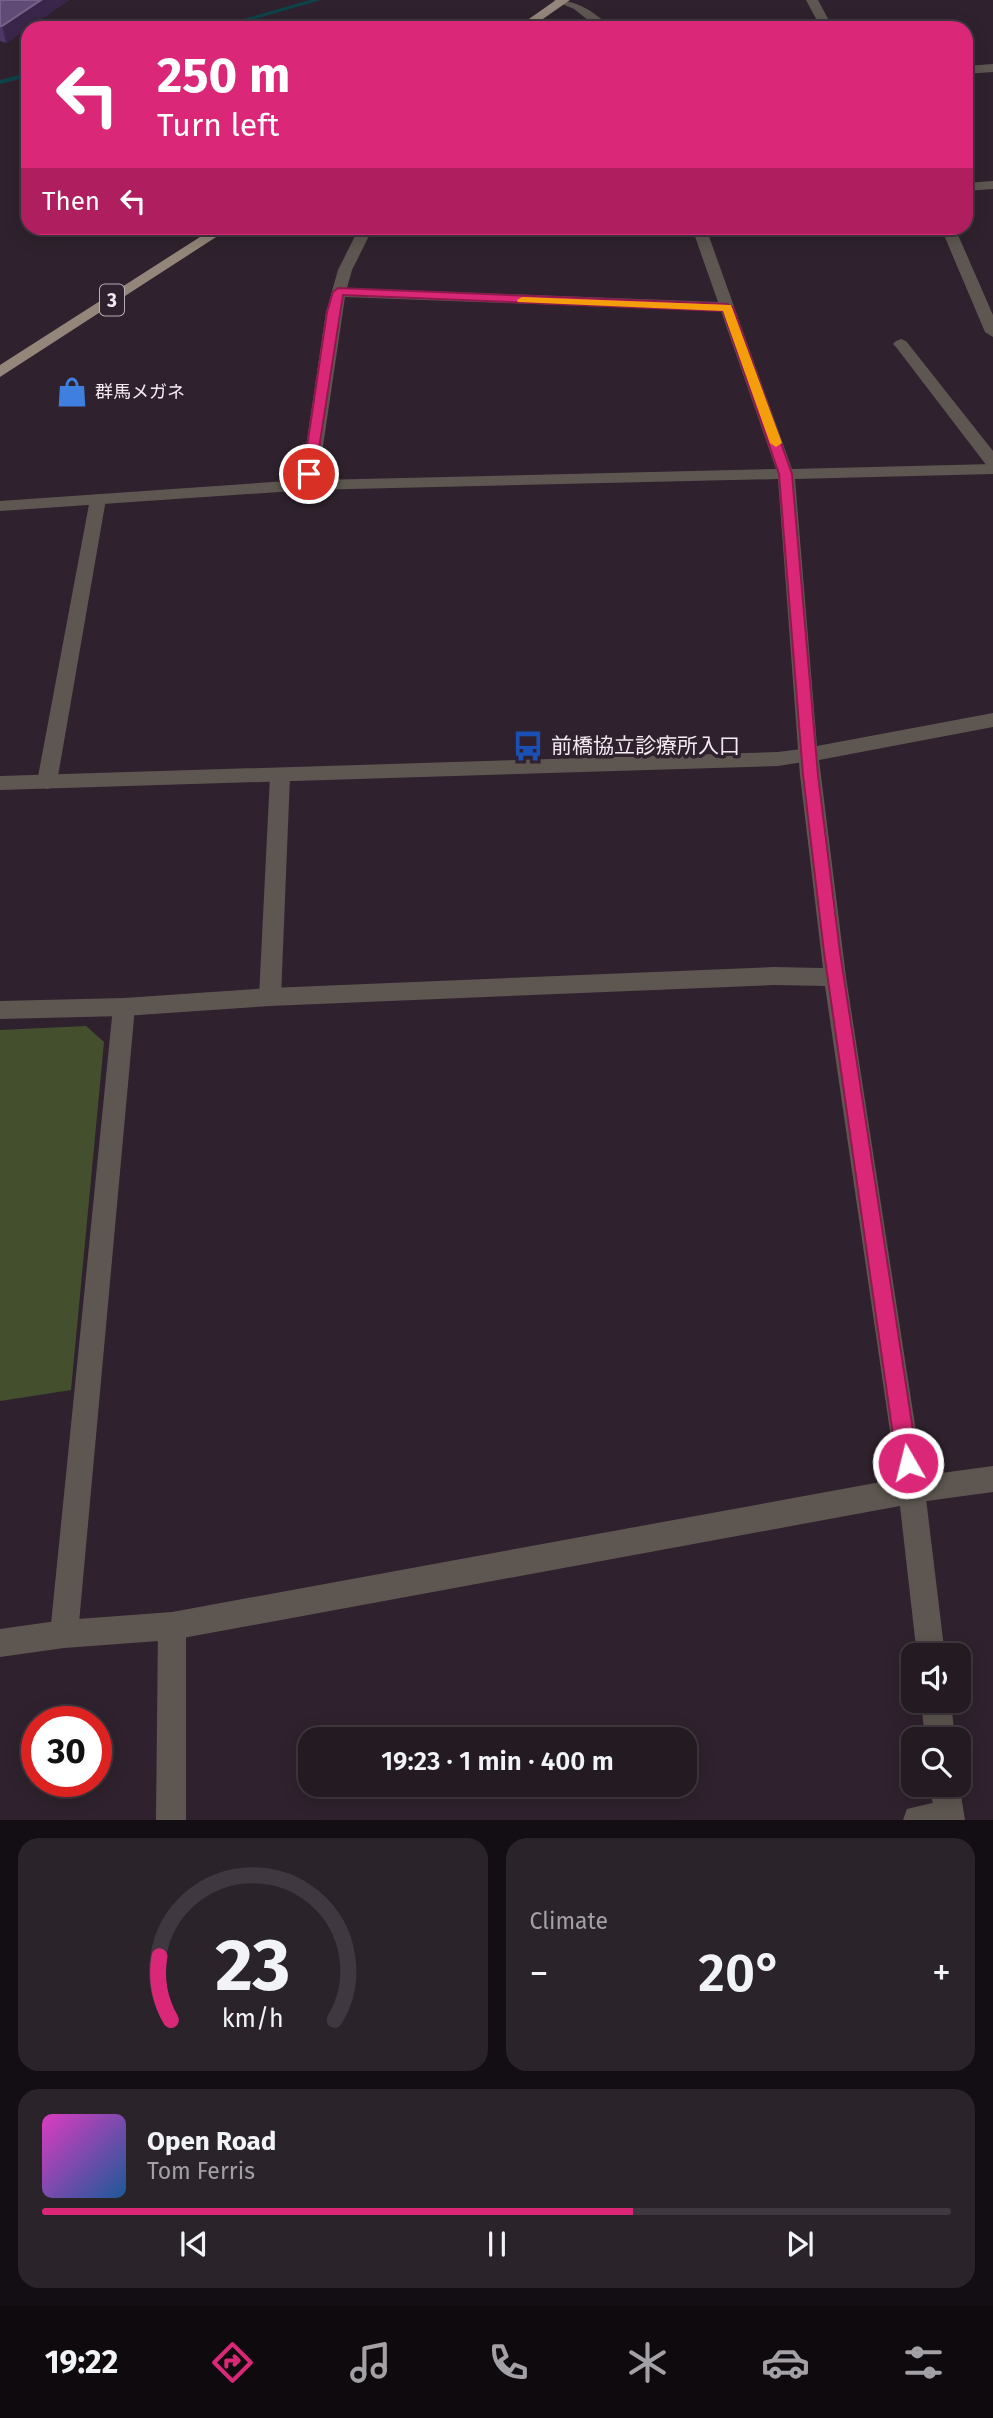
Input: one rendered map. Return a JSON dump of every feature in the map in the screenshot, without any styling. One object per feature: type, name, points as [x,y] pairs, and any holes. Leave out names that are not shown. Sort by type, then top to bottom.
[{"type":"main road","points":[[532,21],[563,0]]},
{"type":"main road","name":"3","points":[[0,372],[212,235]]},
{"type":"street","points":[[563,0],[578,7],[596,21]]},
{"type":"street","points":[[812,0],[823,21]]},
{"type":"street","points":[[973,69],[993,68]]},
{"type":"street","points":[[973,186],[993,185]]},
{"type":"street","points":[[309,485],[338,292],[345,270],[362,235]]},
{"type":"street","points":[[701,235],[786,474],[809,755],[835,977],[912,1490],[930,1643]]},
{"type":"street","points":[[951,235],[993,332]]},
{"type":"street","points":[[338,292],[727,307]]},
{"type":"street","points":[[901,344],[993,462]]},
{"type":"street","points":[[0,506],[309,485],[993,469]]},
{"type":"street","points":[[47,782],[98,499]]},
{"type":"street","points":[[0,783],[778,759],[993,720]]},
{"type":"street","points":[[270,997],[280,776]]},
{"type":"street","points":[[0,1010],[124,1007],[270,997],[774,976],[835,977]]},
{"type":"street","points":[[64,1634],[124,1007]]},
{"type":"street","points":[[0,1643],[64,1634],[172,1626],[912,1490],[993,1479]]},
{"type":"street","points":[[171,1819],[172,1626]]},
{"type":"street","points":[[918,1819],[948,1806]]},
{"type":"green space","points":[[86,1026],[104,1042],[71,1390],[0,1401],[0,1030]]},
{"type":"building","points":[[0,0],[41,0],[0,26]]},
{"type":"waterway","points":[[241,21],[318,0]]},
{"type":"waterway","points":[[0,82],[21,77]]},
{"type":"slow traffic","points":[[522,300],[716,309],[727,307],[776,443]]},
{"type":"place","name":"群馬メガネ","points":[[72,392]]},
{"type":"place","name":"前橋協立診療所入口","points":[[528,746]]},
{"type":"route","points":[[309,474],[338,292],[716,309],[727,307],[786,474],[810,775],[835,977],[908,1463]]}]
